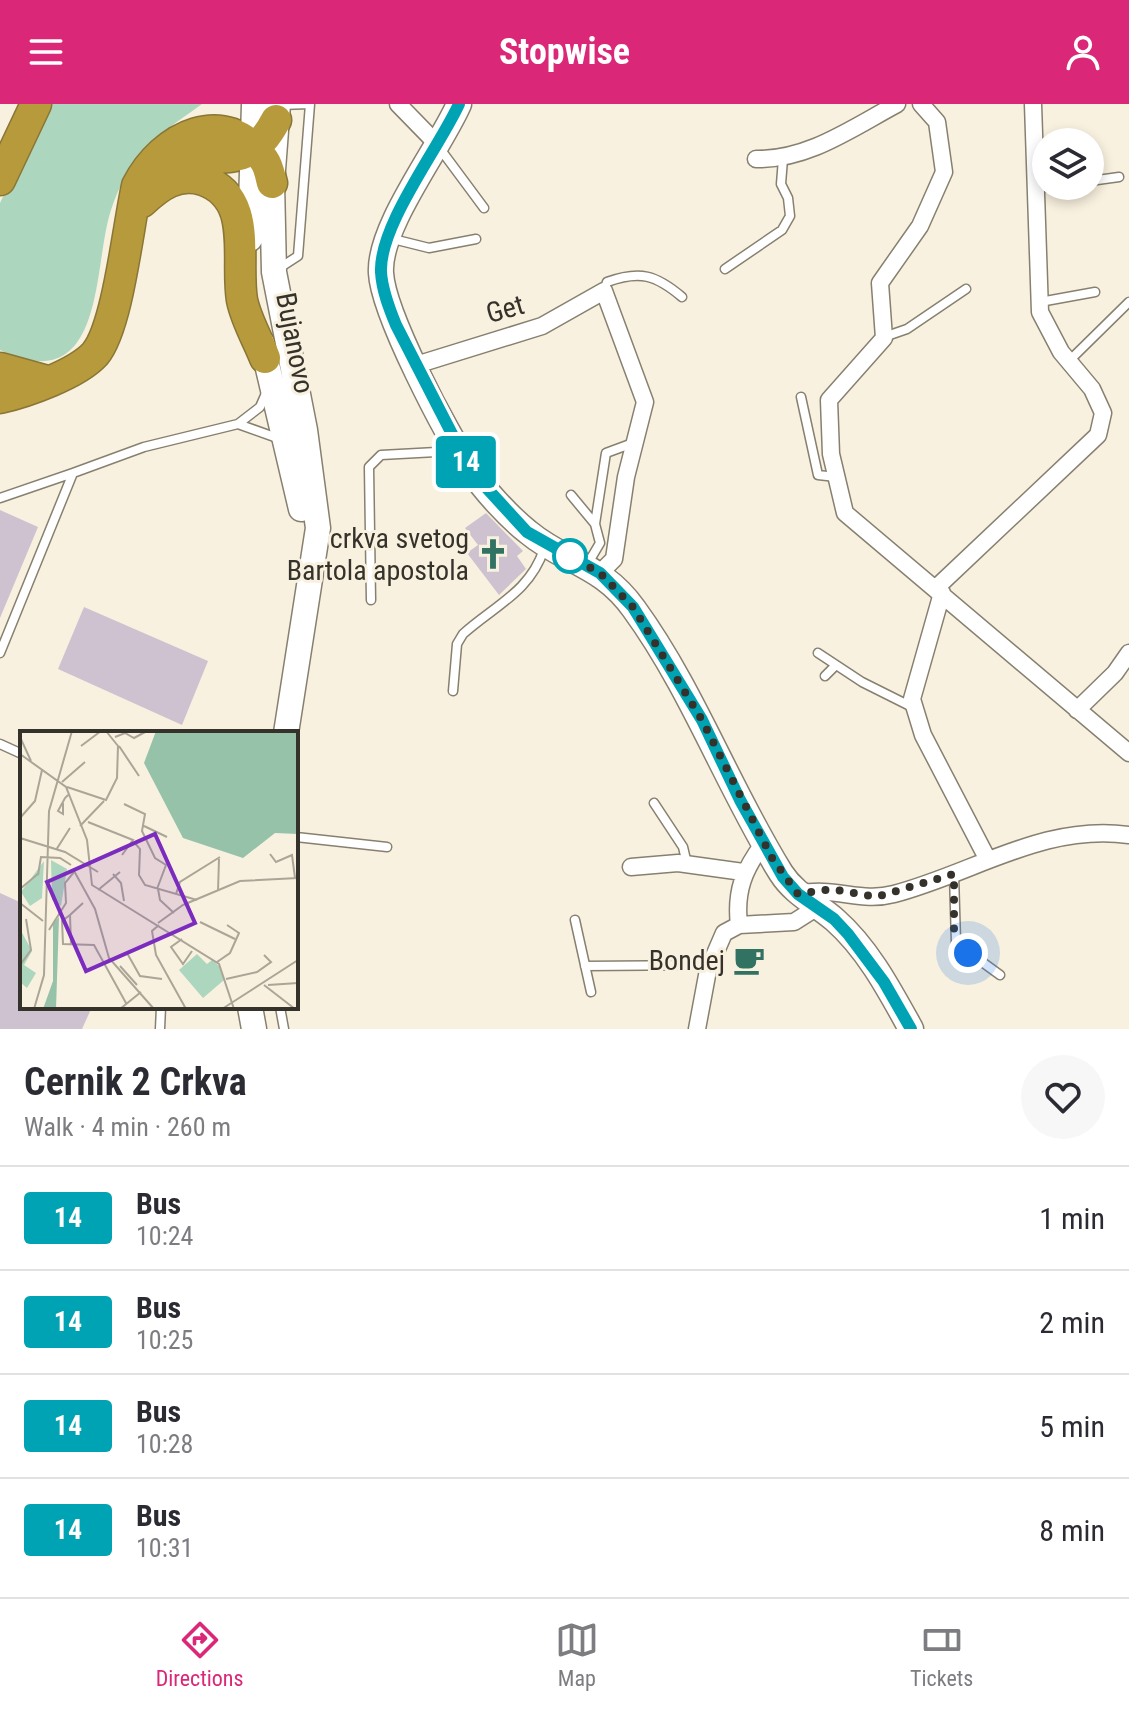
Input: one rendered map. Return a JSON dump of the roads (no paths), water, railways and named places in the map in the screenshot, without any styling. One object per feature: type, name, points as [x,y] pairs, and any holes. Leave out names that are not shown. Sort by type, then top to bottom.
[{"type":"highway","points":[[0,145],[19,104]]},
{"type":"highway","points":[[0,180],[36,104]]},
{"type":"highway","points":[[0,398],[81,366],[105,339],[112,322],[123,250],[141,177],[164,150],[219,104]]},
{"type":"highway","points":[[123,250],[153,182],[178,164],[245,156],[255,149],[272,108]]},
{"type":"highway","points":[[188,133],[205,128],[226,130],[246,140],[265,161],[272,183]]},
{"type":"highway","points":[[142,202],[163,185],[183,178],[204,181],[230,199],[239,222],[242,298],[266,366]]},
{"type":"highway","points":[[0,368],[47,381]]},
{"type":"street","points":[[398,104],[438,145]]},
{"type":"street","points":[[459,104],[388,238],[381,271],[386,301],[416,365],[459,450],[488,491],[527,532],[594,569],[644,624],[702,720],[783,877],[807,901],[834,919],[864,953],[911,1029]]},
{"type":"street","points":[[756,159],[783,159],[825,143],[897,104]]},
{"type":"street","points":[[921,104],[937,122],[944,172],[920,226],[880,283],[884,338],[829,400],[831,454],[845,513],[1129,753]]},
{"type":"street","points":[[1033,104],[1036,128]]},
{"type":"street","name":"Bujanovo","points":[[272,108],[274,272],[318,528],[286,731]]},
{"type":"street","name":"Bujanovo","points":[[255,149],[249,209],[251,264],[266,366],[305,530],[309,591]]},
{"type":"street","points":[[988,860],[923,735],[912,699],[939,591],[1098,435],[1103,413],[1092,389],[1069,361],[1040,312],[1043,200]]},
{"type":"street","points":[[594,569],[614,559],[634,443],[645,402],[604,291]]},
{"type":"street","name":"Get","points":[[416,365],[542,326],[604,291]]},
{"type":"street","points":[[1077,710],[1115,673],[1129,653]]},
{"type":"street","points":[[697,1029],[710,965],[724,933],[739,925],[794,922],[807,901],[832,889],[876,897],[954,874],[1021,846],[1064,835],[1101,832],[1129,835]]},
{"type":"street","points":[[739,925],[737,910],[743,872],[764,843]]},
{"type":"street","points":[[631,867],[687,864],[743,872]]},
{"type":"street","points":[[250,1009],[254,1029]]},
{"type":"lane","points":[[272,108],[310,104],[298,256],[274,272]]},
{"type":"lane","points":[[438,145],[484,208]]},
{"type":"lane","points":[[725,269],[782,230],[790,216],[788,198],[781,184],[783,159]]},
{"type":"lane","points":[[1104,179],[1119,177]]},
{"type":"lane","points":[[388,238],[429,248],[476,239]]},
{"type":"lane","points":[[604,291],[607,282],[641,275],[661,278],[682,297]]},
{"type":"lane","points":[[884,338],[907,329],[966,289]]},
{"type":"lane","points":[[1039,302],[1095,292]]},
{"type":"lane","points":[[1069,361],[1129,302]]},
{"type":"lane","points":[[0,498],[144,447],[238,424],[260,407],[268,388],[266,366]]},
{"type":"lane","points":[[801,397],[818,475],[836,477]]},
{"type":"lane","points":[[238,424],[280,439],[290,461]]},
{"type":"lane","points":[[594,569],[600,543],[595,524],[606,453],[634,443]]},
{"type":"lane","points":[[371,600],[369,467],[381,455],[459,450]]},
{"type":"lane","points":[[0,653],[73,473]]},
{"type":"lane","points":[[571,495],[595,524]]},
{"type":"lane","points":[[453,691],[457,644],[463,634],[524,586],[538,565],[545,544]]},
{"type":"lane","points":[[818,653],[916,709]]},
{"type":"lane","points":[[825,676],[836,665]]},
{"type":"lane","points":[[0,744],[20,753]]},
{"type":"lane","points":[[654,803],[683,847],[687,864]]},
{"type":"lane","points":[[298,837],[387,847]]},
{"type":"lane","points":[[954,874],[956,943],[1000,975]]},
{"type":"lane","points":[[575,920],[591,992]]},
{"type":"lane","points":[[585,966],[710,965]]},
{"type":"lane","points":[[160,1029],[161,1009]]},
{"type":"lane","points":[[280,1009],[284,1029]]},
{"type":"place","name":"crkva svetog Bartola apostola","points":[[493,554]]},
{"type":"place","name":"Bondej","points":[[749,960]]}]
